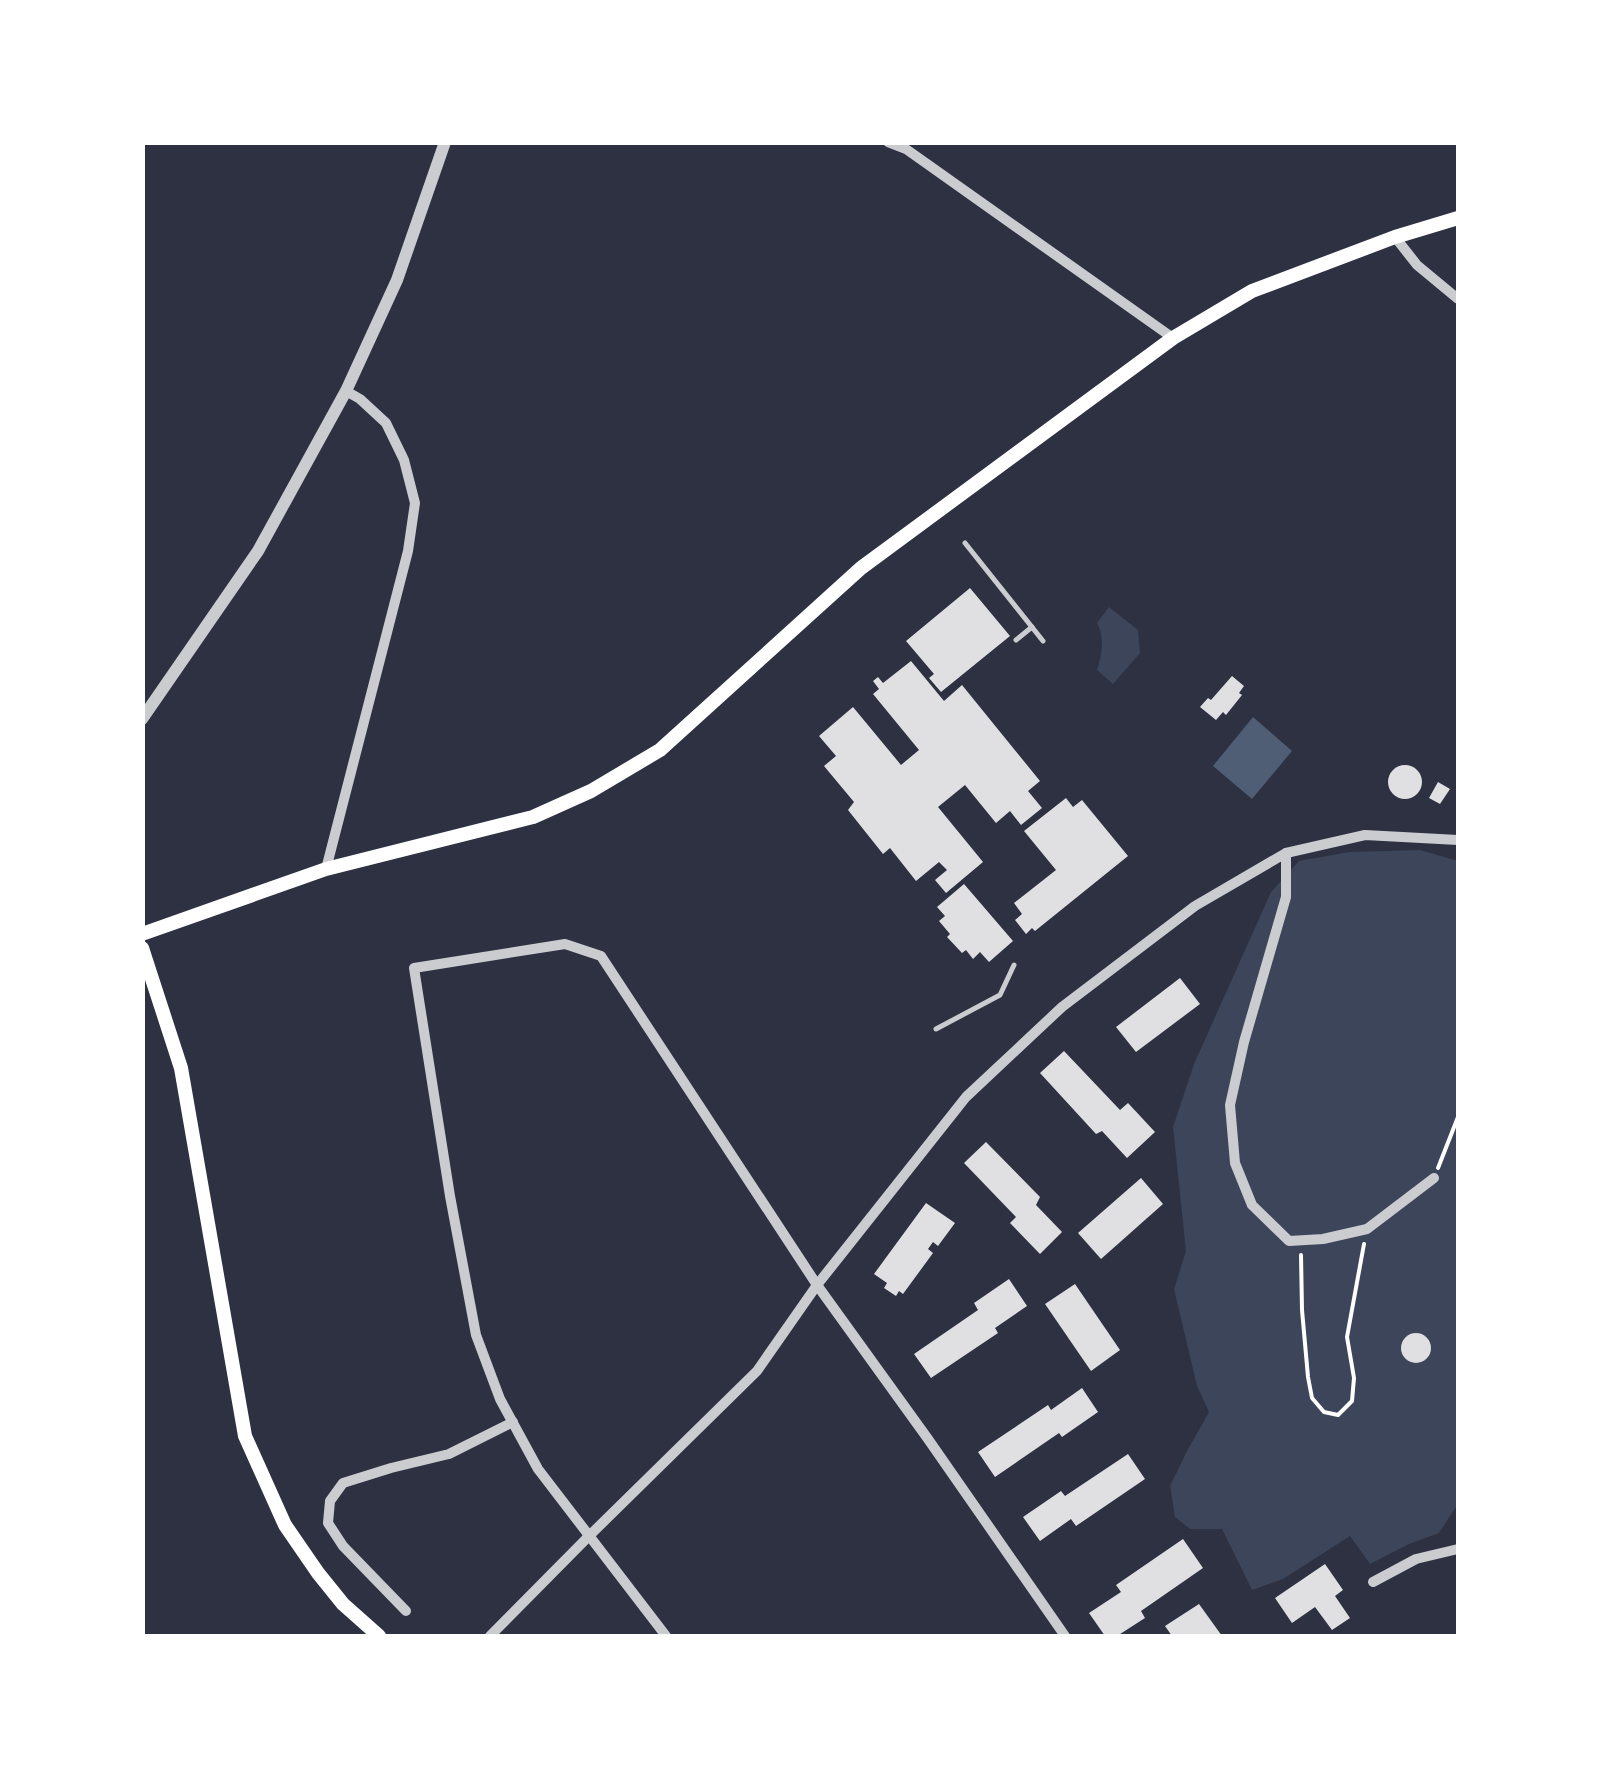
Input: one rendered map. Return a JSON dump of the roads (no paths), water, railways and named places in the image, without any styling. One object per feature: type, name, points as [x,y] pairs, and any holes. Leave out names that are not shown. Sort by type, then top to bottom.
[{"type":"main road","points":[[142,934],[326,868],[532,818],[591,791],[660,750],[861,568],[1173,338],[1252,291],[1395,237],[1458,218]]},
{"type":"main road","points":[[142,948],[181,1068],[245,1436],[285,1525],[343,1604],[378,1636]]},
{"type":"street","points":[[142,720],[258,551],[346,391],[397,280],[446,142]]},
{"type":"street","points":[[888,142],[906,150],[1173,338]]},
{"type":"street","points":[[1395,237],[1416,265],[1458,299]]},
{"type":"street","points":[[326,868],[408,551],[415,503],[404,460],[386,423],[346,391]]},
{"type":"street","points":[[490,1636],[757,1371],[816,1284],[966,1097],[1062,1007],[1195,906],[1286,853],[1365,835],[1458,840]]},
{"type":"street","points":[[1286,853],[1286,897],[1230,1104],[1236,1163],[1252,1205],[1290,1242],[1323,1239],[1366,1229],[1434,1178]]},
{"type":"street","points":[[666,1636],[538,1468],[500,1399],[476,1335],[414,968],[565,944],[601,956],[816,1284],[1065,1636]]},
{"type":"street","points":[[406,1611],[342,1546],[328,1523],[330,1501],[343,1483],[449,1454],[512,1422]]},
{"type":"street","points":[[1373,1582],[1416,1558],[1458,1549]]},
{"type":"lane","points":[[965,542],[1043,641]]},
{"type":"lane","points":[[1016,640],[1032,627]]},
{"type":"lane","points":[[936,1028],[1000,994],[1014,966]]}]
